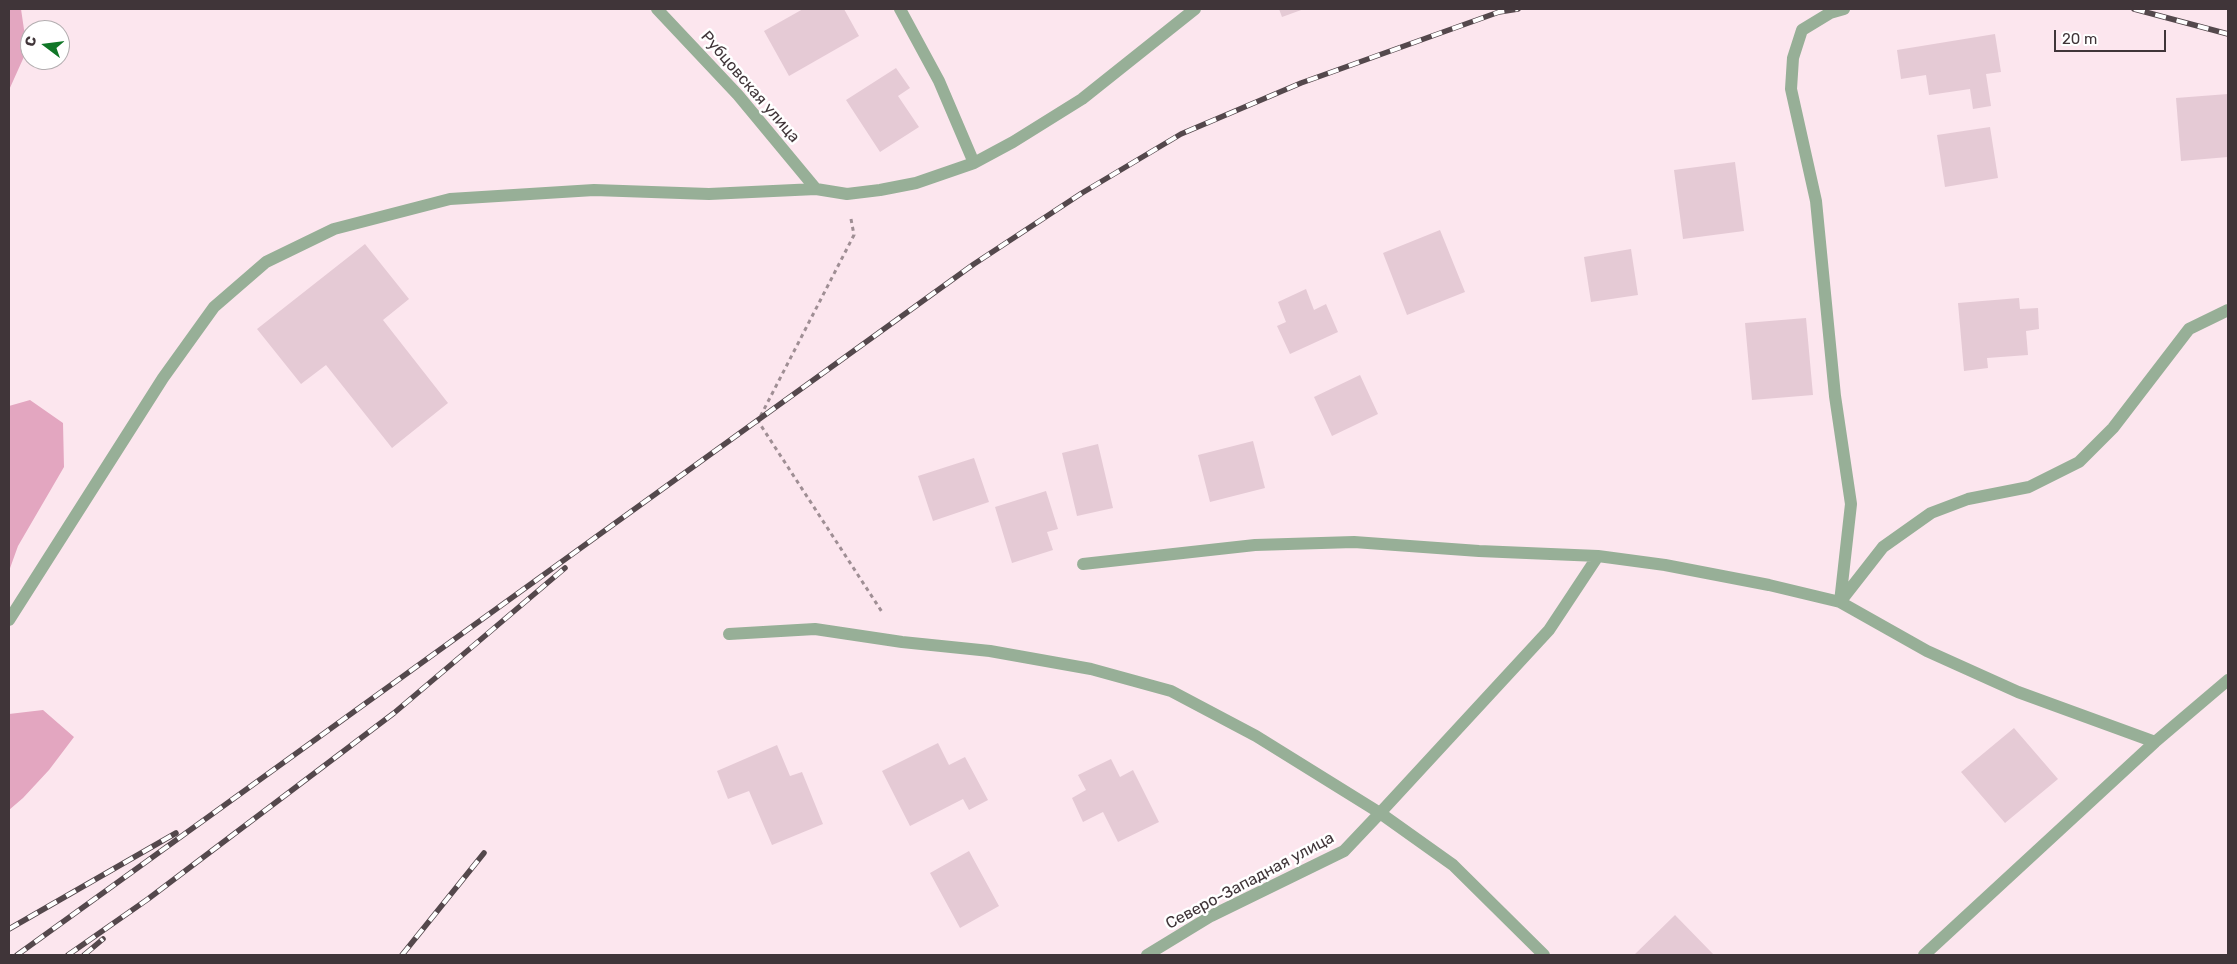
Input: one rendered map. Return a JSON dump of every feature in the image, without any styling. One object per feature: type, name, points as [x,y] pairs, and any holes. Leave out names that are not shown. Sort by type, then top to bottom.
[{"type":"street","name":"Рубцовская улица","points":[[657,9],[738,95],[816,189]]},
{"type":"street","points":[[900,9],[939,81],[974,164]]},
{"type":"street","points":[[9,620],[162,378],[214,307],[266,262],[334,229],[450,199],[594,190],[709,194],[816,189],[847,194],[916,183],[974,164],[1082,99],[1195,9]]},
{"type":"street","points":[[1840,602],[1851,504],[1835,396],[1816,201],[1791,89],[1793,58],[1802,30],[1830,13],[1844,9]]},
{"type":"street","points":[[1840,602],[1883,547],[1931,513],[1968,499],[2029,487],[2079,462],[2113,428],[2189,329],[2228,310]]},
{"type":"street","points":[[1083,564],[1255,545],[1354,542],[1479,551],[1598,556],[1665,565],[1840,602],[1927,651],[2000,684],[2155,742]]},
{"type":"street","name":"Северо-Западная улица","points":[[1147,955],[1211,916],[1344,851],[1550,630],[1598,556]]},
{"type":"street","points":[[729,634],[815,629],[902,642],[990,651],[1091,669],[1171,691],[1256,736],[1380,813],[1453,865],[1544,955]]},
{"type":"street","points":[[1924,955],[2155,742],[2228,680]]},
{"type":"path","points":[[847,194],[854,235],[758,421],[902,642]]},
{"type":"shaded area","points":[[9,9],[21,9],[23,20],[20,20],[20,66],[9,90]]},
{"type":"shaded area","points":[[30,400],[63,423],[64,467],[18,546],[9,571],[9,406]]},
{"type":"shaded area","points":[[43,710],[74,737],[49,770],[9,810],[9,714]]},
{"type":"building","points":[[803,9],[844,9],[859,36],[789,76],[764,31]]},
{"type":"building","points":[[1279,9],[1304,9],[1282,17]]},
{"type":"building","points":[[1995,34],[2001,72],[1986,74],[1991,106],[1973,109],[1970,89],[1929,95],[1926,75],[1901,79],[1897,50]]},
{"type":"building","points":[[896,68],[910,88],[898,96],[919,127],[880,152],[846,100]]},
{"type":"building","points":[[2228,94],[2228,157],[2181,161],[2176,98]]},
{"type":"building","points":[[1990,127],[1998,178],[1945,187],[1937,135]]},
{"type":"building","points":[[1735,162],[1744,231],[1683,239],[1674,170]]},
{"type":"building","points":[[1440,230],[1465,292],[1407,315],[1383,253]]},
{"type":"building","points":[[365,244],[409,299],[383,320],[448,403],[392,448],[326,365],[301,384],[257,329]]},
{"type":"building","points":[[1631,249],[1638,295],[1591,302],[1584,257]]},
{"type":"building","points":[[1306,289],[1314,310],[1326,304],[1338,332],[1290,354],[1277,326],[1286,322],[1278,302]]},
{"type":"building","points":[[2019,298],[2020,309],[2038,308],[2039,329],[2026,331],[2028,355],[1987,358],[1988,368],[1964,371],[1958,303]]},
{"type":"building","points":[[1806,318],[1813,395],[1752,400],[1745,323]]},
{"type":"building","points":[[1360,375],[1378,414],[1332,436],[1314,397]]},
{"type":"building","points":[[1253,441],[1265,488],[1210,502],[1198,455]]},
{"type":"building","points":[[1098,444],[1113,508],[1077,516],[1062,453]]},
{"type":"building","points":[[974,458],[989,502],[933,521],[918,476]]},
{"type":"building","points":[[1046,491],[1058,529],[1047,532],[1053,550],[1012,563],[995,507]]},
{"type":"building","points":[[2014,728],[2058,779],[2005,823],[1961,772]]},
{"type":"building","points":[[938,743],[949,765],[965,757],[988,800],[969,810],[963,799],[910,826],[882,771]]},
{"type":"building","points":[[777,745],[790,776],[802,772],[823,824],[772,845],[749,791],[728,799],[717,771]]},
{"type":"building","points":[[1111,759],[1120,777],[1133,770],[1159,822],[1118,842],[1103,812],[1083,822],[1072,798],[1086,790],[1078,775]]},
{"type":"building","points":[[969,851],[999,906],[960,928],[930,873]]},
{"type":"building","points":[[1675,915],[1714,955],[1634,955]]},
{"type":"railway","points":[[17,955],[974,264],[1082,193],[1181,134],[1301,83],[1499,12],[1518,9]]},
{"type":"railway","points":[[2134,9],[2228,34]]},
{"type":"railway","points":[[68,955],[148,899],[394,713],[565,568]]},
{"type":"railway","points":[[9,929],[176,833]]},
{"type":"railway","points":[[402,955],[484,853]]},
{"type":"railway","points":[[84,955],[103,939]]}]
